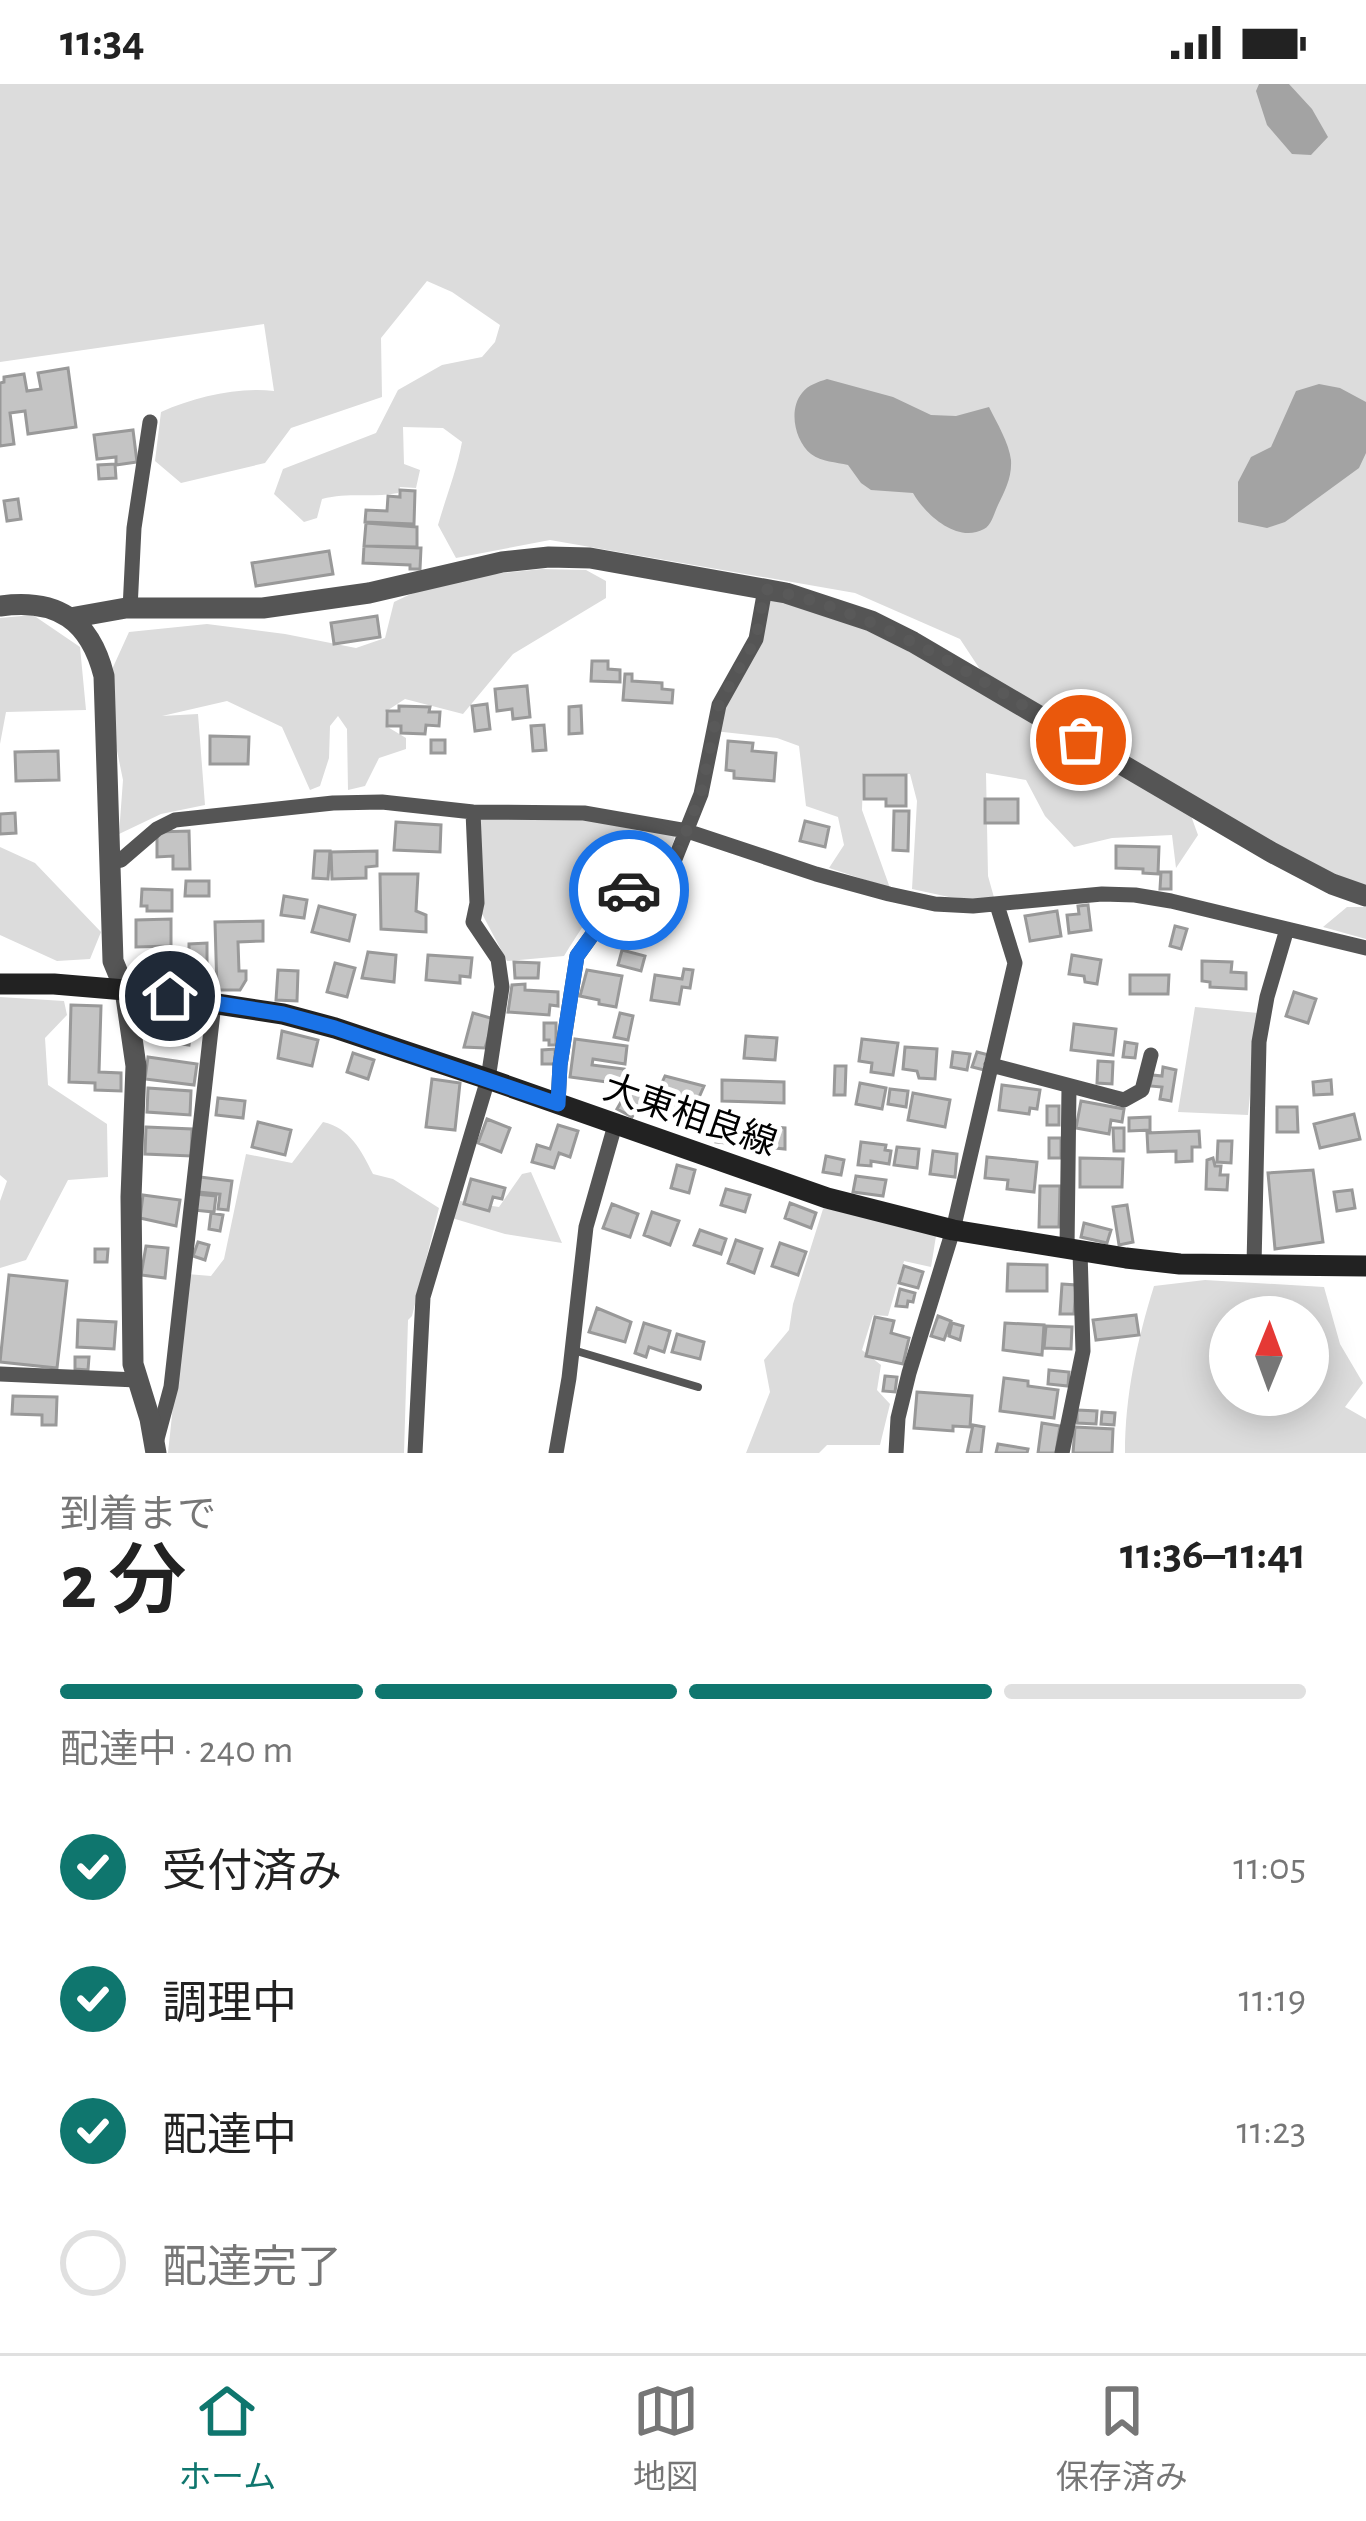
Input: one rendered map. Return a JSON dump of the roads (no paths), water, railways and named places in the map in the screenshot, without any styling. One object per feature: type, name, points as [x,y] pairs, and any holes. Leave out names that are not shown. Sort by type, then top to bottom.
[{"type":"main road","name":"大東相良線","points":[[0,984],[125,990],[283,1014],[488,1079],[827,1198],[953,1230],[1180,1264],[1366,1265]]},
{"type":"street","points":[[130,609],[134,529],[150,422]]},
{"type":"street","points":[[70,618],[130,609],[263,608],[369,593],[502,562],[549,557],[590,558],[765,589],[851,614],[913,642],[1271,852],[1366,896]]},
{"type":"street","points":[[558,1104],[577,956],[621,895],[675,860],[701,794],[719,704],[756,639],[765,589]]},
{"type":"street","points":[[0,606],[47,605],[70,618],[98,651],[104,676],[113,961],[125,990],[136,1066],[131,1197],[133,1364],[156,1447]]},
{"type":"street","points":[[110,862],[121,860],[175,820],[333,803],[584,813],[687,831],[816,874],[935,904],[997,905],[1135,895],[1366,948]]},
{"type":"street","points":[[415,1453],[423,1297],[488,1079],[502,987],[498,959],[473,922],[477,902],[473,812]]},
{"type":"street","points":[[896,1453],[909,1372],[953,1230],[1015,963],[997,905]]},
{"type":"street","points":[[1254,1265],[1259,1042],[1287,929]]},
{"type":"street","points":[[156,1447],[171,1387],[214,1003]]},
{"type":"street","points":[[991,1066],[1124,1100],[1142,1090],[1151,1055]]},
{"type":"street","points":[[1062,1453],[1083,1351],[1074,1250],[1069,1087]]},
{"type":"street","points":[[556,1453],[586,1226],[615,1125]]},
{"type":"street","points":[[0,1375],[137,1380]]},
{"type":"lane","points":[[572,1349],[698,1387]]}]
